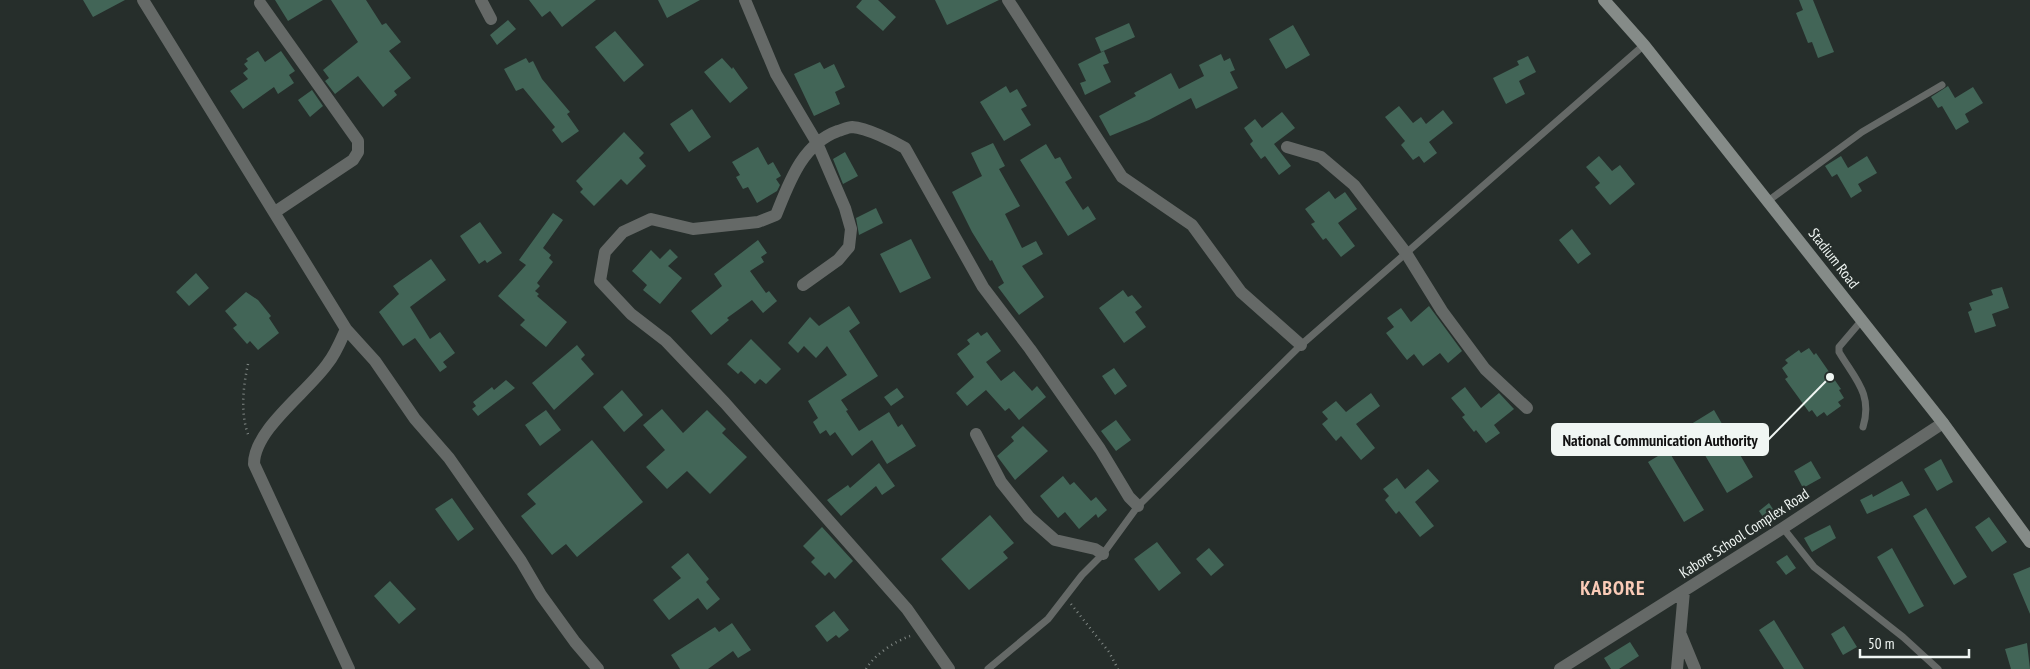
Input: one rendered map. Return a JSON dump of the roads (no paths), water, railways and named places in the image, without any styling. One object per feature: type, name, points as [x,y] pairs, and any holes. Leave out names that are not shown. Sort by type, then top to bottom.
[{"type":"main road","name":"Stadium Road","points":[[1604,0],[1644,45],[1729,155],[1768,201],[1943,423],[2030,542]]},
{"type":"street","points":[[143,0],[346,329],[375,361],[415,419],[449,458],[574,642],[598,669]]},
{"type":"street","points":[[481,0],[491,19]]},
{"type":"street","points":[[745,0],[776,74],[817,143],[845,208],[851,229],[849,247],[838,260],[803,285]]},
{"type":"street","points":[[1008,0],[1122,177],[1192,226],[1241,292],[1301,345]]},
{"type":"street","points":[[260,3],[358,141],[358,152],[353,160],[275,212]]},
{"type":"street","points":[[949,669],[923,630],[901,602],[725,402],[666,341],[631,314],[600,281],[605,252],[623,232],[652,219],[694,228],[758,222],[776,215],[795,169],[817,143],[833,133],[851,126],[892,140],[905,148],[983,287],[1035,356],[1100,449],[1129,497],[1138,506]]},
{"type":"street","points":[[1287,148],[1321,158],[1354,185],[1406,253],[1442,312],[1485,370],[1527,408]]},
{"type":"street","points":[[346,329],[328,363],[269,430],[254,453],[254,464],[348,669]]},
{"type":"street","name":"Kabore School Complex Road","points":[[1560,669],[1783,528],[1943,423]]},
{"type":"street","points":[[976,434],[1001,482],[1029,517],[1055,540],[1095,549],[1103,554]]},
{"type":"street","points":[[1678,669],[1684,590]]},
{"type":"street","points":[[1680,632],[1695,669]]},
{"type":"lane","points":[[988,669],[1048,618],[1082,574],[1103,554],[1138,506],[1301,345],[1644,45]]},
{"type":"lane","points":[[1768,201],[1862,132],[1942,85]]},
{"type":"lane","points":[[1862,320],[1839,347],[1865,396],[1868,411],[1863,427]]},
{"type":"lane","points":[[1783,528],[1814,567],[1903,637],[1938,669]]},
{"type":"place","name":"National Communication Authority","points":[[1830,377]]},
{"type":"district","name":"KABORE","points":[[1613,588]]}]
